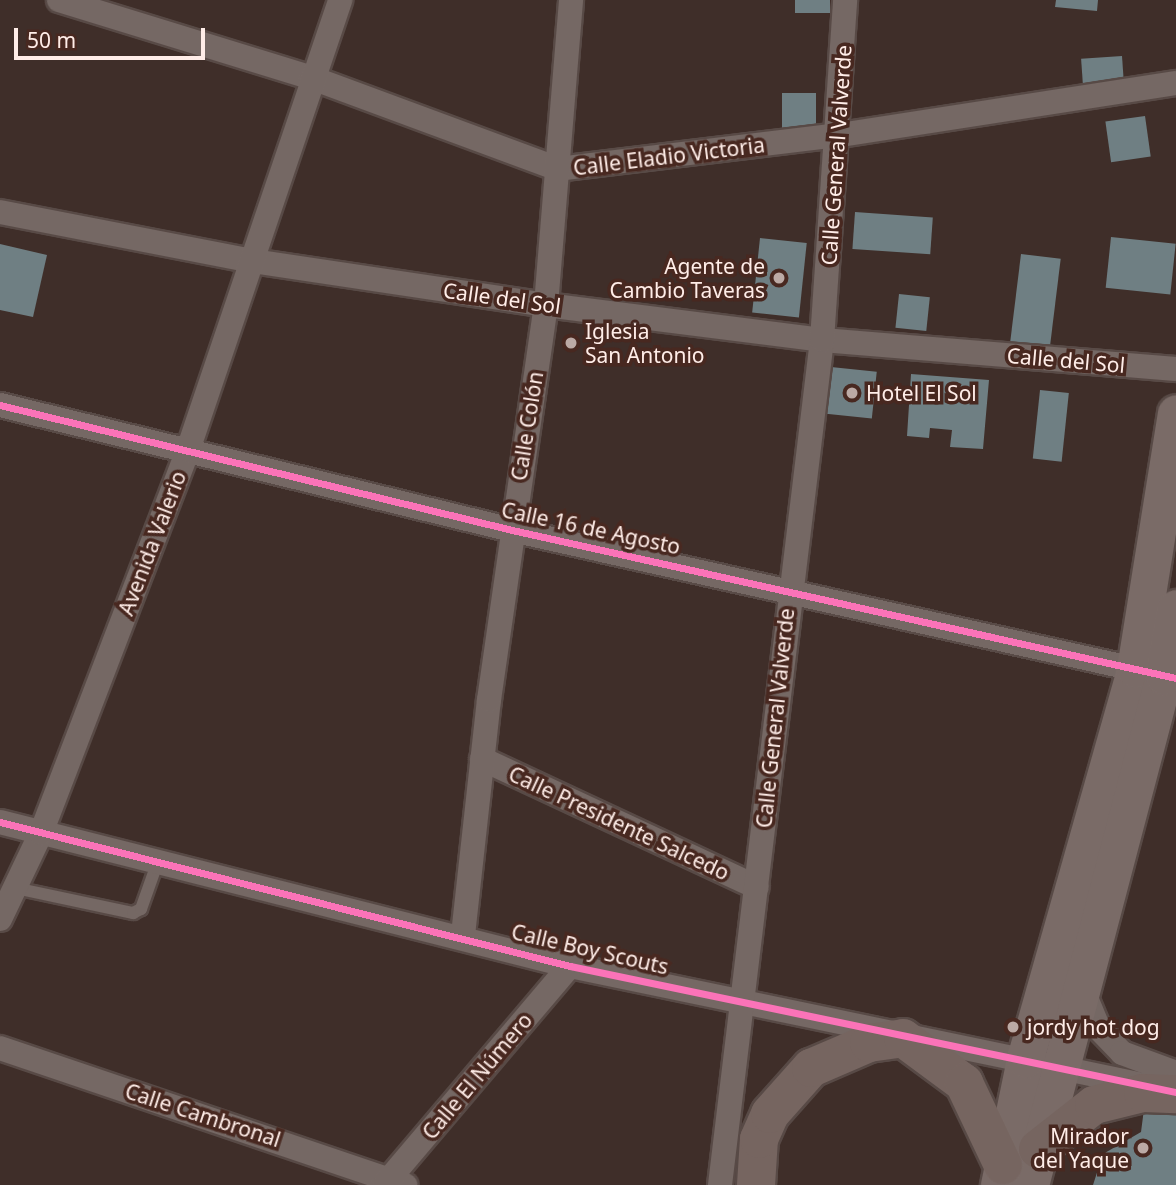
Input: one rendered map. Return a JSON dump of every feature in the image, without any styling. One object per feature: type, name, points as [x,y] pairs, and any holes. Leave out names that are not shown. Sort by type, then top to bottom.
[{"type":"main road","points":[[1017,1171],[1041,1063],[1158,674],[1176,412]]},
{"type":"main road","points":[[1041,1063],[1080,984],[1176,608]]},
{"type":"main road","points":[[756,1185],[759,1139],[770,1114],[811,1068],[869,1043],[903,1038],[964,1083],[1017,1171]]},
{"type":"main road","points":[[1017,1171],[1094,1105],[1130,1094],[1176,1093]]},
{"type":"street","name":"Calle Eladio Victoria","points":[[59,0],[119,9],[558,169],[840,135],[1176,83]]},
{"type":"street","name":"Avenida Valerio","points":[[0,919],[41,833],[188,450],[340,0]]},
{"type":"street","name":"Calle Colón","points":[[463,935],[482,760],[545,305],[571,0]]},
{"type":"street","name":"Calle General Valverde","points":[[720,1185],[822,340],[840,135],[845,0]]},
{"type":"street","name":"Calle del Sol","points":[[0,212],[252,261],[545,305],[822,340],[1176,369]]},
{"type":"street","name":"Calle 16 de Agosto","points":[[0,405],[512,530],[790,588],[1158,674]]},
{"type":"street","name":"Calle Presidente Salcedo","points":[[482,760],[757,887]]},
{"type":"street","name":"Calle Boy Scouts","points":[[0,822],[463,935],[570,966],[744,1001],[903,1038],[1041,1063],[1176,1093]]},
{"type":"street","name":"Calle El Número","points":[[394,1182],[570,966]]},
{"type":"street","points":[[1080,984],[1099,1030],[1122,1053],[1176,1073]]},
{"type":"street","name":"Calle Cambronal","points":[[0,1048],[394,1182]]},
{"type":"lane","points":[[15,888],[133,913],[141,909],[158,861]]},
{"type":"building","points":[[795,0],[830,0],[830,13],[795,13]]},
{"type":"building","points":[[1056,0],[1098,0],[1097,11],[1055,7]]},
{"type":"building","points":[[1122,56],[1124,87],[1083,90],[1081,59]]},
{"type":"building","points":[[782,93],[816,93],[816,135],[782,135]]},
{"type":"building","points":[[1145,116],[1151,157],[1111,162],[1105,122]]},
{"type":"building","points":[[855,212],[933,217],[930,254],[852,249]]},
{"type":"building","points":[[1111,237],[1176,244],[1170,295],[1106,288]]},
{"type":"building","name":"Agente de Cambio Taveras","points":[[760,238],[807,243],[799,318],[752,313]]},
{"type":"building","points":[[0,244],[47,255],[33,317],[0,310]]},
{"type":"building","points":[[1021,254],[1061,259],[1049,352],[1010,347]]},
{"type":"building","points":[[899,294],[930,297],[926,331],[895,328]]},
{"type":"building","name":"Hotel El Sol","points":[[831,367],[877,372],[872,419],[826,414]]},
{"type":"building","points":[[911,374],[989,380],[983,449],[950,447],[952,430],[930,428],[929,438],[907,436]]},
{"type":"building","points":[[1040,390],[1069,393],[1062,462],[1033,459]]},
{"type":"building","name":"Mirador del Yaque","points":[[1144,1109],[1176,1112],[1176,1185],[1093,1185],[1103,1154],[1141,1132]]},
{"type":"cycle path","points":[[0,405],[512,530],[1176,678]]},
{"type":"cycle path","points":[[0,822],[570,966],[1176,1092]]},
{"type":"place","name":"Agente de Cambio Taveras","points":[[779,278]]},
{"type":"place","name":"Iglesia San Antonio","points":[[571,343]]},
{"type":"place","name":"Hotel El Sol","points":[[852,393]]},
{"type":"place","name":"jordy hot dog","points":[[1013,1027]]},
{"type":"place","name":"Mirador del Yaque","points":[[1143,1148]]}]
